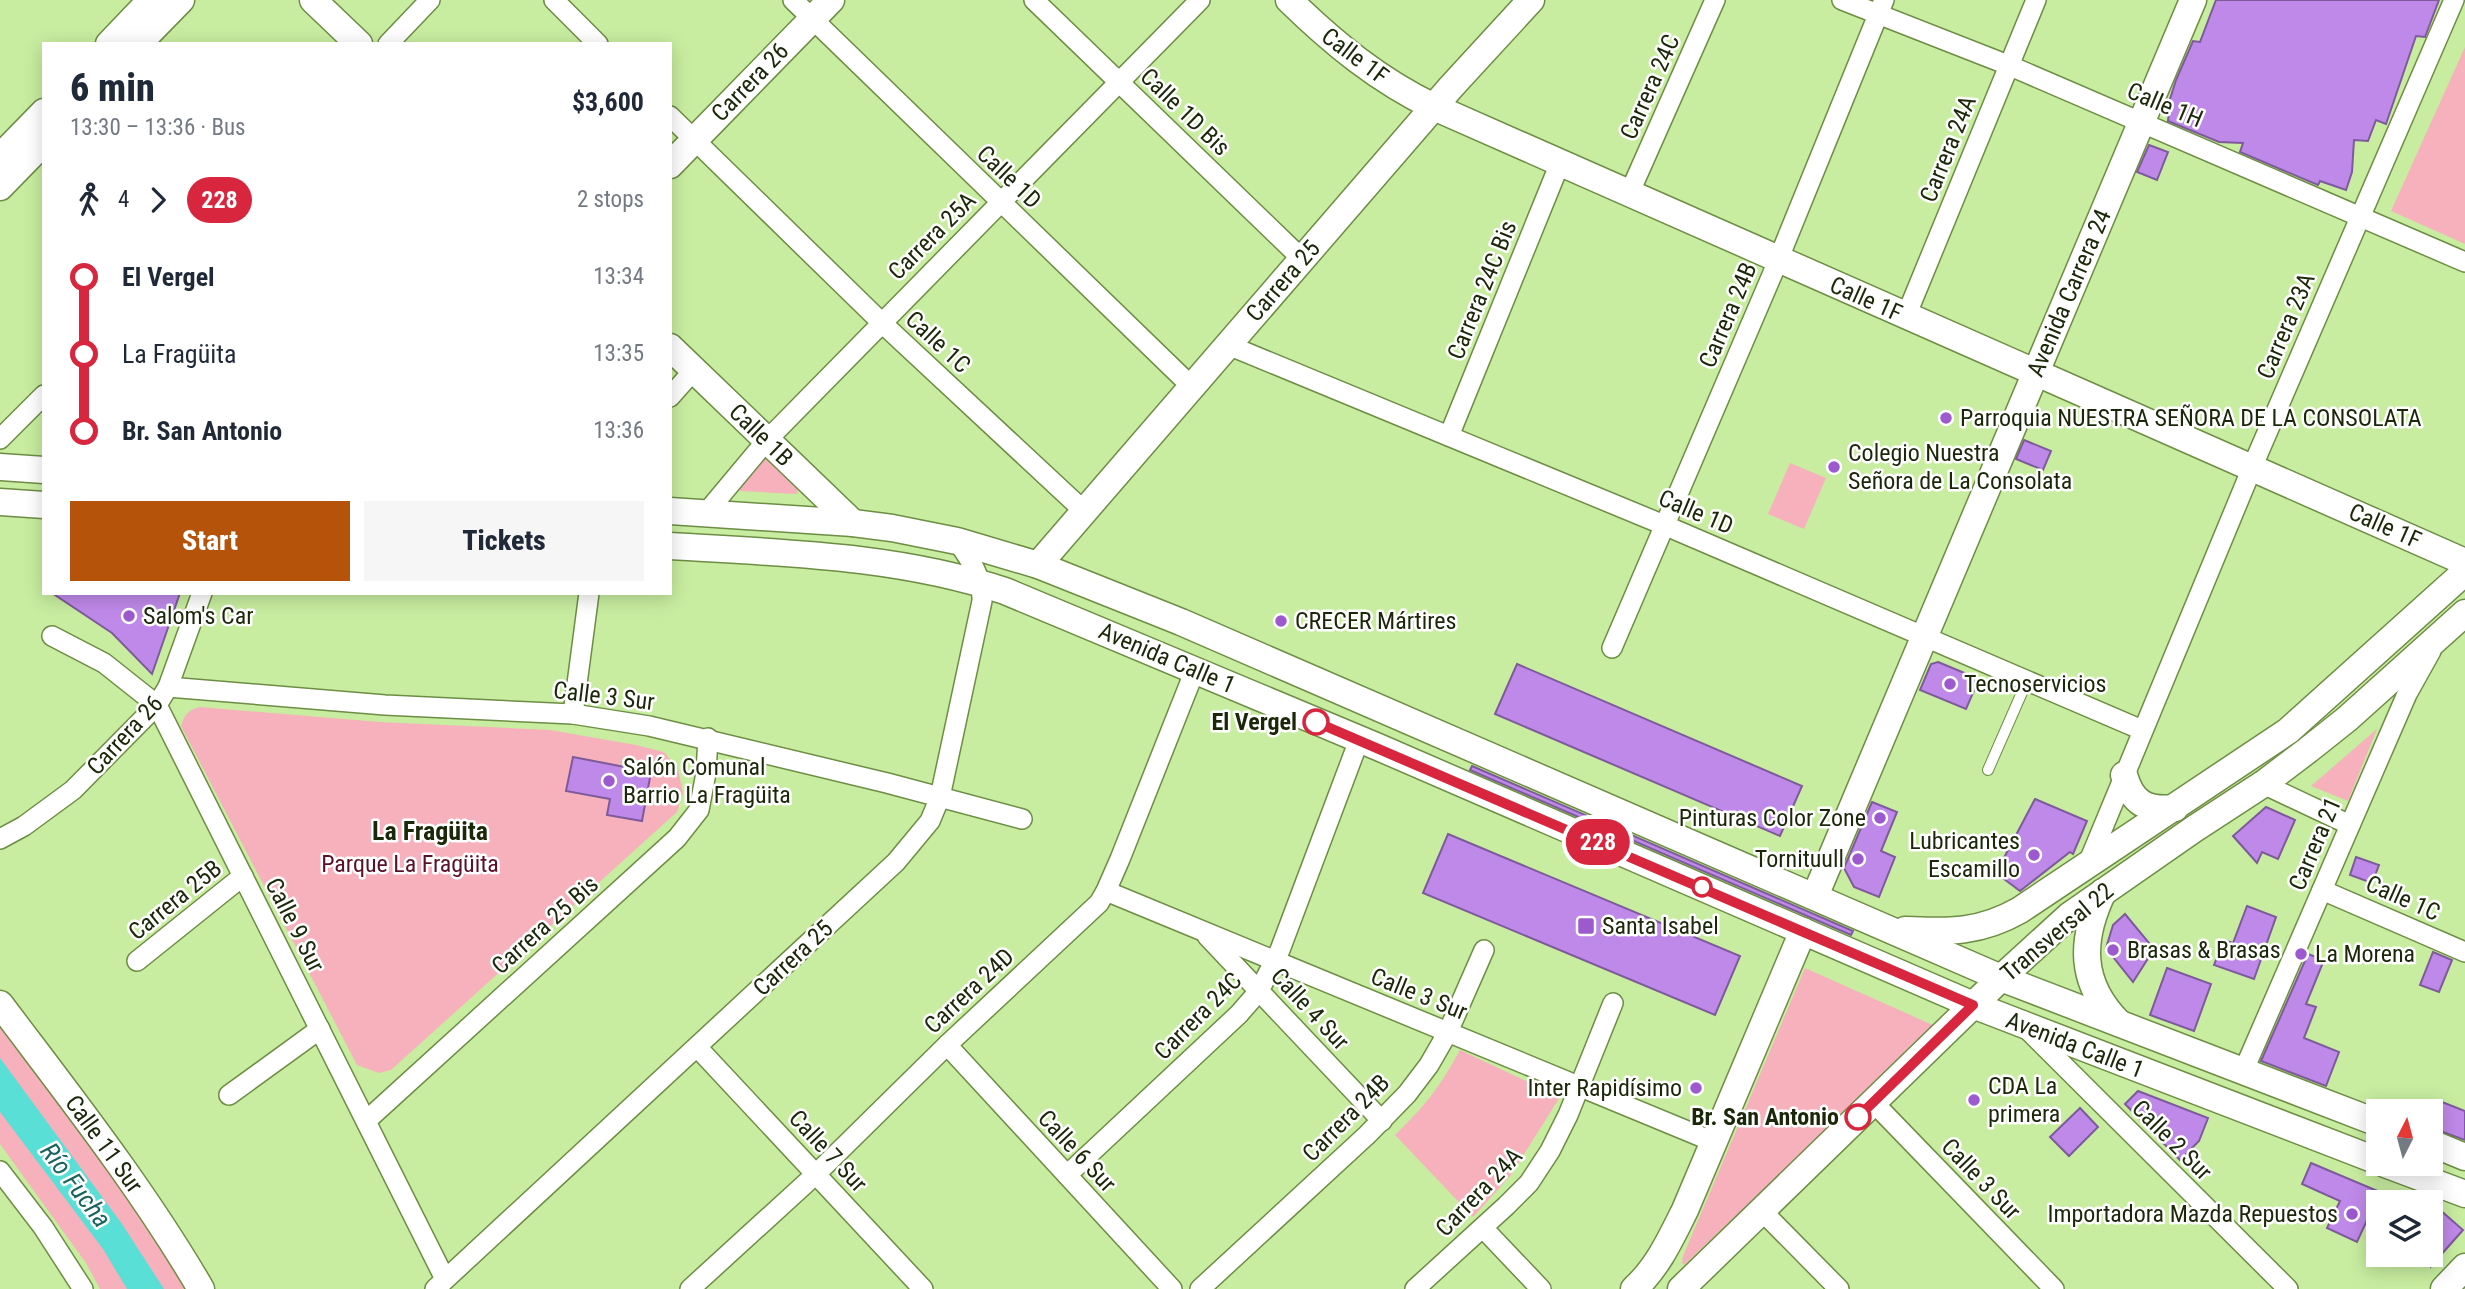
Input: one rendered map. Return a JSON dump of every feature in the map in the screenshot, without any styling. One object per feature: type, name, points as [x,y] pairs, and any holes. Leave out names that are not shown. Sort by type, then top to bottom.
[{"type":"main road","points":[[111,42],[151,0]]},
{"type":"main road","points":[[140,42],[181,0]]},
{"type":"main road","points":[[313,0],[357,42]]},
{"type":"main road","name":"Calle 1F","points":[[1289,0],[1334,43],[1369,70],[1434,107],[2252,467],[2462,567]]},
{"type":"main road","name":"Avenida Carrera 24","points":[[1815,896],[2193,0]]},
{"type":"main road","name":"Carrera 25","points":[[1038,565],[1524,2]]},
{"type":"main road","name":"Carrera 26","points":[[672,163],[822,9]]},
{"type":"main road","points":[[0,158],[42,114]]},
{"type":"main road","points":[[0,187],[42,144]]},
{"type":"main road","name":"Calle 1B","points":[[672,349],[828,502],[853,523]]},
{"type":"main road","points":[[0,467],[42,470]]},
{"type":"main road","points":[[0,502],[42,505]]},
{"type":"main road","name":"Avenida Calle 1","points":[[672,511],[853,523],[957,541],[1038,565],[1193,627],[2001,978],[2366,1118]]},
{"type":"main road","name":"Avenida Calle 1","points":[[672,546],[888,562],[980,583],[1025,598],[1973,1005],[2366,1156]]},
{"type":"main road","name":"Transversal 22","points":[[1889,929],[1956,931],[1983,927],[2020,910],[2288,731],[2462,567]]},
{"type":"main road","name":"Transversal 22","points":[[1681,1289],[2001,978],[2069,916],[2194,829],[2263,785],[2347,719],[2465,613]]},
{"type":"main road","points":[[2124,775],[2128,789],[2138,801],[2151,808],[2175,808],[2194,829]]},
{"type":"main road","points":[[2103,891],[2089,923],[2086,959],[2098,996],[2109,1013],[2123,1026]]},
{"type":"main road","points":[[1634,1289],[1649,1273],[1666,1247],[1714,1142],[1803,931]]},
{"type":"main road","name":"Calle 11 Sur","points":[[0,1004],[151,1208],[201,1289]]},
{"type":"main road","points":[[2443,1148],[2465,1157]]},
{"type":"main road","points":[[2417,1176],[2465,1194]]},
{"type":"main road","points":[[2444,1289],[2465,1267]]},
{"type":"street","points":[[390,42],[430,0]]},
{"type":"street","points":[[554,0],[596,42]]},
{"type":"street","name":"Calle 1D","points":[[793,0],[822,9],[1000,202],[1192,387]]},
{"type":"street","name":"Calle 1D Bis","points":[[1034,0],[1302,259]]},
{"type":"street","name":"Carrera 25A","points":[[706,513],[766,440],[1200,0]]},
{"type":"street","name":"Carrera 24C","points":[[1629,194],[1715,0]]},
{"type":"street","name":"Calle 1H","points":[[1842,0],[1881,7],[2008,65],[2465,262]]},
{"type":"street","name":"Carrera 24A","points":[[1906,316],[2036,0]]},
{"type":"street","name":"Carrera 23A","points":[[2087,867],[2252,467],[2454,0]]},
{"type":"street","name":"Carrera 24B","points":[[1612,648],[1778,260],[1881,7]]},
{"type":"street","name":"Calle 1C","points":[[672,118],[882,323],[1085,512]]},
{"type":"street","name":"Carrera 24C Bis","points":[[1449,436],[1560,163]]},
{"type":"street","name":"Calle 1D","points":[[1228,345],[1664,525],[2142,730]]},
{"type":"street","points":[[672,395],[694,370]]},
{"type":"street","points":[[0,439],[42,398]]},
{"type":"street","name":"Carrera 25","points":[[440,1284],[896,862],[930,821],[940,797],[982,601],[980,583],[969,557],[957,541]]},
{"type":"street","name":"Carrera 26","points":[[0,839],[24,826],[73,790],[157,705],[168,687],[201,595]]},
{"type":"street","points":[[573,714],[589,595]]},
{"type":"street","name":"Calle 9 Sur","points":[[52,636],[104,663],[157,705],[366,1121],[440,1284]]},
{"type":"street","name":"Carrera 21","points":[[2243,1072],[2407,694],[2438,638]]},
{"type":"street","name":"Carrera 24D","points":[[690,1289],[816,1174],[947,1045],[1090,913],[1106,891],[1195,670]]},
{"type":"street","name":"Calle 3 Sur","points":[[168,687],[385,705],[573,714],[708,738],[1022,819]]},
{"type":"street","name":"Carrera 25 Bis","points":[[366,1121],[677,838],[699,810],[706,773],[708,738]]},
{"type":"street","name":"Carrera 24C","points":[[1067,1175],[1239,1014],[1259,991],[1275,961],[1359,740]]},
{"type":"street","points":[[2263,785],[2350,825]]},
{"type":"street","name":"Carrera 25B","points":[[137,961],[243,876]]},
{"type":"street","name":"Calle 1C","points":[[2322,890],[2463,946]]},
{"type":"street","name":"Calle 3 Sur","points":[[1106,891],[1714,1142]]},
{"type":"street","name":"Calle 4 Sur","points":[[1203,931],[1382,1121]]},
{"type":"street","name":"Carrera 24B","points":[[1200,1289],[1382,1121],[1407,1094],[1429,1065],[1448,1032],[1484,950]]},
{"type":"street","name":"Carrera 24A","points":[[1415,1289],[1529,1183],[1568,1115],[1613,1003]]},
{"type":"street","name":"Calle 2 Sur","points":[[2023,1025],[2288,1289]]},
{"type":"street","points":[[229,1096],[320,1029]]},
{"type":"street","name":"Calle 6 Sur","points":[[947,1045],[1172,1289]]},
{"type":"street","name":"Calle 7 Sur","points":[[697,1046],[923,1289]]},
{"type":"street","name":"Calle 3 Sur","points":[[1873,1102],[2054,1289]]},
{"type":"street","points":[[0,1171],[43,1227],[83,1289]]},
{"type":"street","points":[[1762,1211],[1839,1289]]},
{"type":"street","points":[[1483,1228],[1541,1289]]},
{"type":"lane","points":[[1988,770],[2027,681]]},
{"type":"green space","points":[[2465,47],[2465,244],[2391,211]]},
{"type":"green space","points":[[762,459],[769,459],[797,486],[796,494],[738,489]]},
{"type":"green space","points":[[1790,463],[1826,478],[1804,529],[1768,514]]},
{"type":"green space","name":"Parque La Fragüita","points":[[200,707],[380,722],[550,730],[636,745],[664,752],[678,769],[683,793],[677,812],[391,1070],[379,1073],[357,1065],[181,726],[188,713]]},
{"type":"green space","points":[[2377,729],[2348,801],[2311,786]]},
{"type":"green space","points":[[1805,968],[1935,1026],[1684,1265],[1683,1256]]},
{"type":"green space","points":[[0,1021],[130,1195],[187,1289],[100,1289],[86,1263],[0,1144]]},
{"type":"green space","points":[[1460,1050],[1560,1097],[1511,1175],[1473,1217],[1395,1135],[1431,1096]]},
{"type":"water","name":"Río Fucha","points":[[0,1058],[122,1224],[164,1289],[127,1289],[103,1249],[0,1112]]},
{"type":"building","points":[[2216,0],[2439,0],[2425,37],[2416,36],[2386,124],[2376,120],[2368,141],[2354,140],[2352,172],[2346,190],[2320,181],[2318,185],[2240,152],[2243,143],[2219,142],[2168,121],[2170,99],[2176,80],[2193,41],[2200,42]]},
{"type":"building","points":[[2149,145],[2168,152],[2157,180],[2137,172]]},
{"type":"building","points":[[2024,440],[2051,451],[2043,470],[2016,459]]},
{"type":"building","name":"Salom's Car","points":[[55,595],[179,595],[152,674],[112,633]]},
{"type":"building","name":"Tecnoservicios","points":[[1938,662],[1979,679],[1966,709],[1920,690],[1931,664]]},
{"type":"building","points":[[1517,664],[1802,786],[1780,836],[1495,714]]},
{"type":"building","name":"Salón Comunal Barrio La Fragüita","points":[[573,757],[651,772],[642,821],[607,815],[610,799],[566,791]]},
{"type":"building","points":[[1472,766],[1853,931],[1851,935],[1470,770]]},
{"type":"building","points":[[2035,799],[2087,821],[2073,854],[2070,852],[2020,891],[1996,873]]},
{"type":"building","points":[[1872,802],[1897,812],[1881,851],[1895,857],[1879,897],[1854,887],[1844,868]]},
{"type":"building","points":[[2266,807],[2295,820],[2278,859],[2262,852],[2257,863],[2233,836]]},
{"type":"building","name":"Santa Isabel","points":[[1448,834],[1740,956],[1715,1015],[1423,893]]},
{"type":"building","points":[[2356,857],[2379,865],[2372,883],[2350,875]]},
{"type":"building","points":[[2247,906],[2276,917],[2254,979],[2214,965],[2224,940],[2233,943]]},
{"type":"building","points":[[2125,914],[2154,949],[2133,982],[2106,948],[2113,925]]},
{"type":"building","points":[[2433,952],[2452,960],[2439,992],[2420,985]]},
{"type":"building","points":[[2308,954],[2324,960],[2306,1004],[2316,1007],[2304,1038],[2339,1052],[2326,1086],[2261,1061]]},
{"type":"building","points":[[2167,968],[2211,984],[2194,1031],[2150,1015]]},
{"type":"building","points":[[2138,1091],[2208,1118],[2199,1141],[2180,1160],[2125,1104]]},
{"type":"building","points":[[2443,1102],[2465,1111],[2465,1140],[2443,1132]]},
{"type":"building","points":[[2080,1108],[2098,1127],[2069,1156],[2050,1137]]},
{"type":"building","name":"Importadora Mazda Repuestos","points":[[2311,1163],[2375,1190],[2366,1190],[2366,1222],[2357,1242],[2327,1228],[2340,1201],[2302,1184]]},
{"type":"building","points":[[2443,1212],[2463,1230],[2443,1252]]},
{"type":"bus line","name":"228","points":[[1316,722],[1973,1005],[1858,1117]]},
{"type":"place","name":"Parroquia NUESTRA SEÑORA DE LA CONSOLATA","points":[[1946,418]]},
{"type":"place","name":"Colegio Nuestra Señora de La Consolata","points":[[1834,467]]},
{"type":"place","name":"Salom's Car","points":[[129,616]]},
{"type":"place","name":"CRECER Mártires","points":[[1281,621]]},
{"type":"place","name":"Tecnoservicios","points":[[1950,684]]},
{"type":"place","name":"El Vergel","points":[[1316,722]]},
{"type":"place","name":"Salón Comunal Barrio La Fragüita","points":[[609,781]]},
{"type":"place","name":"Pinturas Color Zone","points":[[1880,818]]},
{"type":"place","name":"Lubricantes Escamillo","points":[[2034,855]]},
{"type":"place","name":"Tornituull","points":[[1858,859]]},
{"type":"place","name":"Santa Isabel","points":[[1586,926]]},
{"type":"place","name":"Brasas & Brasas","points":[[2113,950]]},
{"type":"place","name":"La Morena","points":[[2301,954]]},
{"type":"place","name":"Inter Rapidísimo","points":[[1696,1088]]},
{"type":"place","name":"CDA La primera","points":[[1974,1100]]},
{"type":"place","name":"Br. San Antonio","points":[[1858,1117]]},
{"type":"place","name":"Importadora Mazda Repuestos","points":[[2352,1214]]},
{"type":"district","name":"La Fragüita","points":[[430,831]]}]
